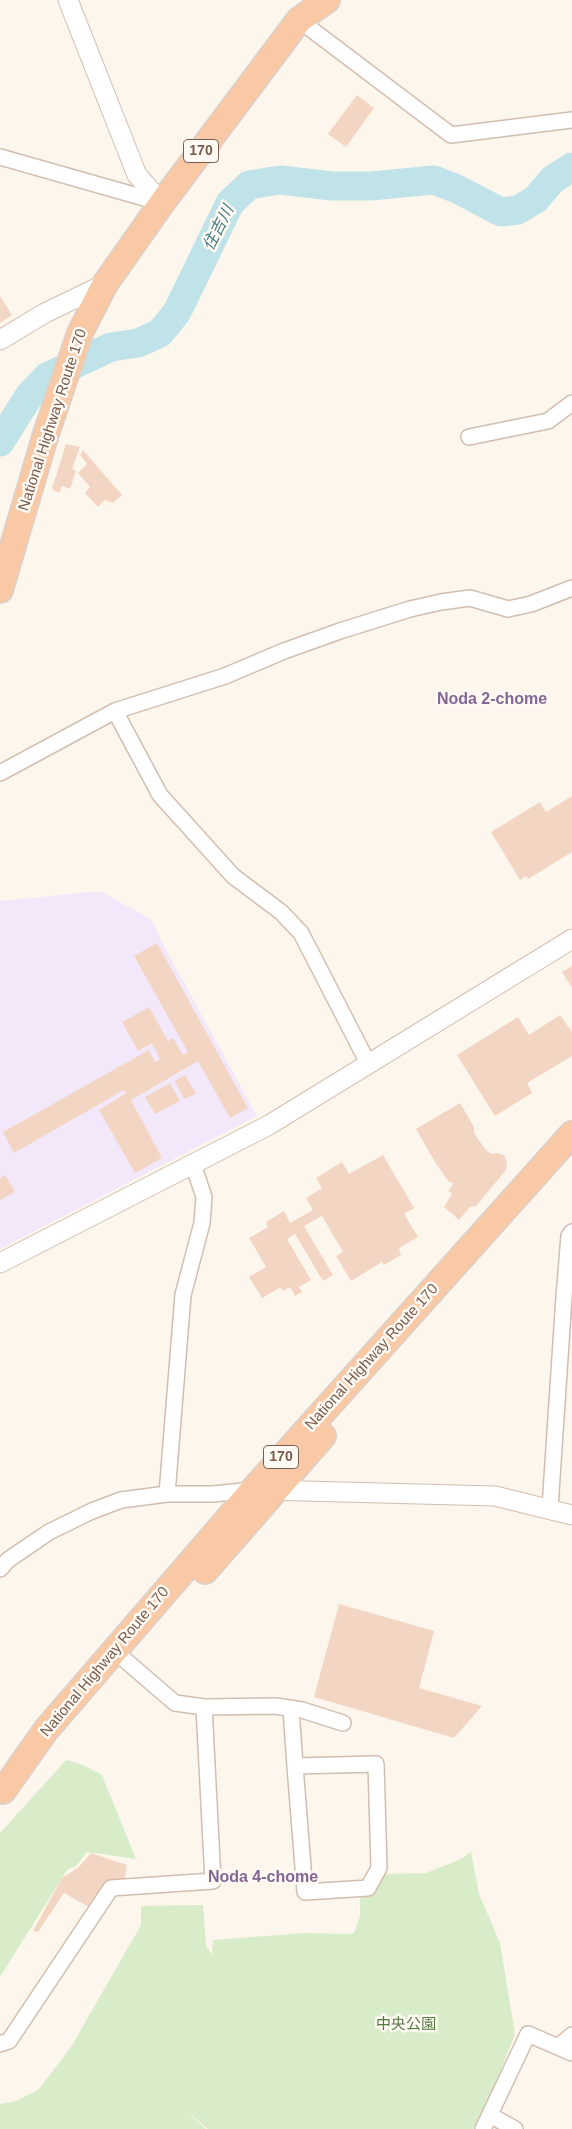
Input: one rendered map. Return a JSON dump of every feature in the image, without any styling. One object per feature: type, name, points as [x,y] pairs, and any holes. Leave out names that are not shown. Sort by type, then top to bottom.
[{"type":"highway","name":"National Highway Route 170","points":[[0,590],[45,437],[60,398],[80,333],[105,284],[162,203],[299,20],[327,0]]},
{"type":"highway","name":"National Highway Route 170","points":[[1,1792],[46,1730],[264,1490],[572,1134]]},
{"type":"highway","name":"National Highway Route 170","points":[[1,1792],[125,1660],[264,1490],[338,1418],[572,1156]]},
{"type":"street","points":[[68,0],[137,174],[162,203]]},
{"type":"street","points":[[299,20],[450,135],[572,120]]},
{"type":"street","points":[[0,158],[162,203]]},
{"type":"street","points":[[0,340],[45,313],[105,284]]},
{"type":"street","points":[[469,437],[548,421],[572,403]]},
{"type":"street","points":[[0,773],[116,711],[225,676],[284,651],[410,609],[470,598],[508,609],[531,604],[572,588]]},
{"type":"street","points":[[116,711],[160,795],[234,876],[281,912],[301,933],[369,1065]]},
{"type":"street","points":[[0,1263],[269,1125],[572,940]]},
{"type":"street","points":[[167,1494],[183,1295],[202,1223],[204,1196],[194,1164]]},
{"type":"street","points":[[550,1508],[564,1297],[569,1236],[572,1232]]},
{"type":"street","points":[[0,1570],[8,1560],[49,1532],[92,1511],[121,1500],[167,1494],[213,1494],[264,1490],[495,1496],[550,1508],[572,1515]]},
{"type":"street","points":[[125,1660],[175,1703],[204,1707],[275,1706],[343,1723]]},
{"type":"street","points":[[0,2044],[9,2041],[111,1888],[213,1881],[204,1707]]},
{"type":"street","points":[[291,1709],[305,1892],[368,1888],[379,1868],[376,1764],[296,1766]]},
{"type":"street","points":[[515,2129],[486,2122],[528,2034],[565,2050],[572,2035]]},
{"type":"shaded area","points":[[100,891],[152,920],[166,950],[257,1116],[0,1249],[0,901]]},
{"type":"green space","points":[[66,1760],[83,1765],[102,1775],[136,1859],[87,1852],[76,1866],[67,1870],[0,1977],[0,1833]]},
{"type":"green space","name":"中央公園","points":[[471,1852],[479,1894],[500,1943],[515,2034],[488,2102],[473,2129],[208,2129],[183,2108],[206,2129],[0,2129],[0,2104],[16,2101],[38,2090],[71,2047],[141,1925],[141,1906],[203,1905],[206,1945],[212,1955],[213,1940],[305,1933],[349,1934],[354,1933],[360,1916],[360,1893],[383,1874],[426,1873],[461,1859]]},
{"type":"building","points":[[357,95],[374,108],[346,147],[328,134]]},
{"type":"building","points":[[0,296],[12,315],[0,323]]},
{"type":"building","points":[[66,444],[80,447],[72,469],[76,471],[70,489],[62,486],[59,493],[52,489]]},
{"type":"building","points":[[83,450],[122,495],[113,503],[105,500],[98,507],[85,493],[90,487],[78,473],[87,464],[80,455]]},
{"type":"building","points":[[572,796],[572,852],[528,879],[526,876],[520,880],[491,832],[540,802],[546,812]]},
{"type":"building","points":[[157,943],[248,1108],[230,1118],[198,1061],[131,1100],[162,1158],[135,1173],[99,1110],[126,1093],[124,1090],[14,1153],[3,1132],[149,1050],[155,1062],[160,1059],[152,1043],[138,1051],[122,1022],[149,1007],[168,1041],[173,1038],[183,1055],[188,1052],[134,956]]},
{"type":"building","points":[[572,966],[572,988],[562,972]]},
{"type":"building","points":[[560,1015],[572,1032],[572,1056],[527,1083],[532,1093],[495,1116],[457,1055],[518,1017],[529,1035]]},
{"type":"building","points":[[185,1075],[196,1094],[184,1099],[175,1081]]},
{"type":"building","points":[[170,1083],[180,1101],[155,1114],[145,1097]]},
{"type":"building","points":[[460,1103],[474,1127],[474,1133],[485,1149],[491,1154],[504,1155],[507,1163],[506,1170],[476,1206],[470,1207],[459,1220],[444,1207],[452,1194],[448,1191],[454,1183],[449,1182],[416,1129]]},
{"type":"building","points":[[383,1155],[414,1208],[404,1214],[418,1237],[399,1248],[401,1255],[384,1265],[382,1262],[351,1281],[336,1256],[343,1252],[322,1216],[304,1226],[333,1275],[323,1281],[295,1234],[287,1239],[311,1280],[299,1287],[302,1292],[295,1296],[290,1287],[283,1291],[281,1287],[262,1298],[249,1277],[266,1267],[249,1238],[268,1227],[266,1222],[284,1211],[290,1223],[313,1210],[306,1198],[322,1188],[316,1178],[342,1162],[349,1174]]},
{"type":"building","points":[[5,1175],[15,1192],[0,1200],[0,1178]]},
{"type":"building","points":[[339,1604],[434,1631],[419,1688],[482,1706],[454,1738],[314,1697]]},
{"type":"building","points":[[91,1853],[127,1865],[124,1884],[91,1908],[64,1893],[38,1932],[33,1931],[62,1878],[78,1868]]},
{"type":"waterway","name":"住吉川","points":[[0,442],[29,396],[47,377],[111,347],[138,343],[160,333],[177,312],[230,203],[249,185],[280,180],[332,186],[371,186],[434,180],[457,189],[501,212],[518,210],[536,199],[552,180],[572,167]]},
{"type":"district","name":"Noda 2-chome","points":[[492,700]]},
{"type":"district","name":"Noda 4-chome","points":[[263,1878]]}]
